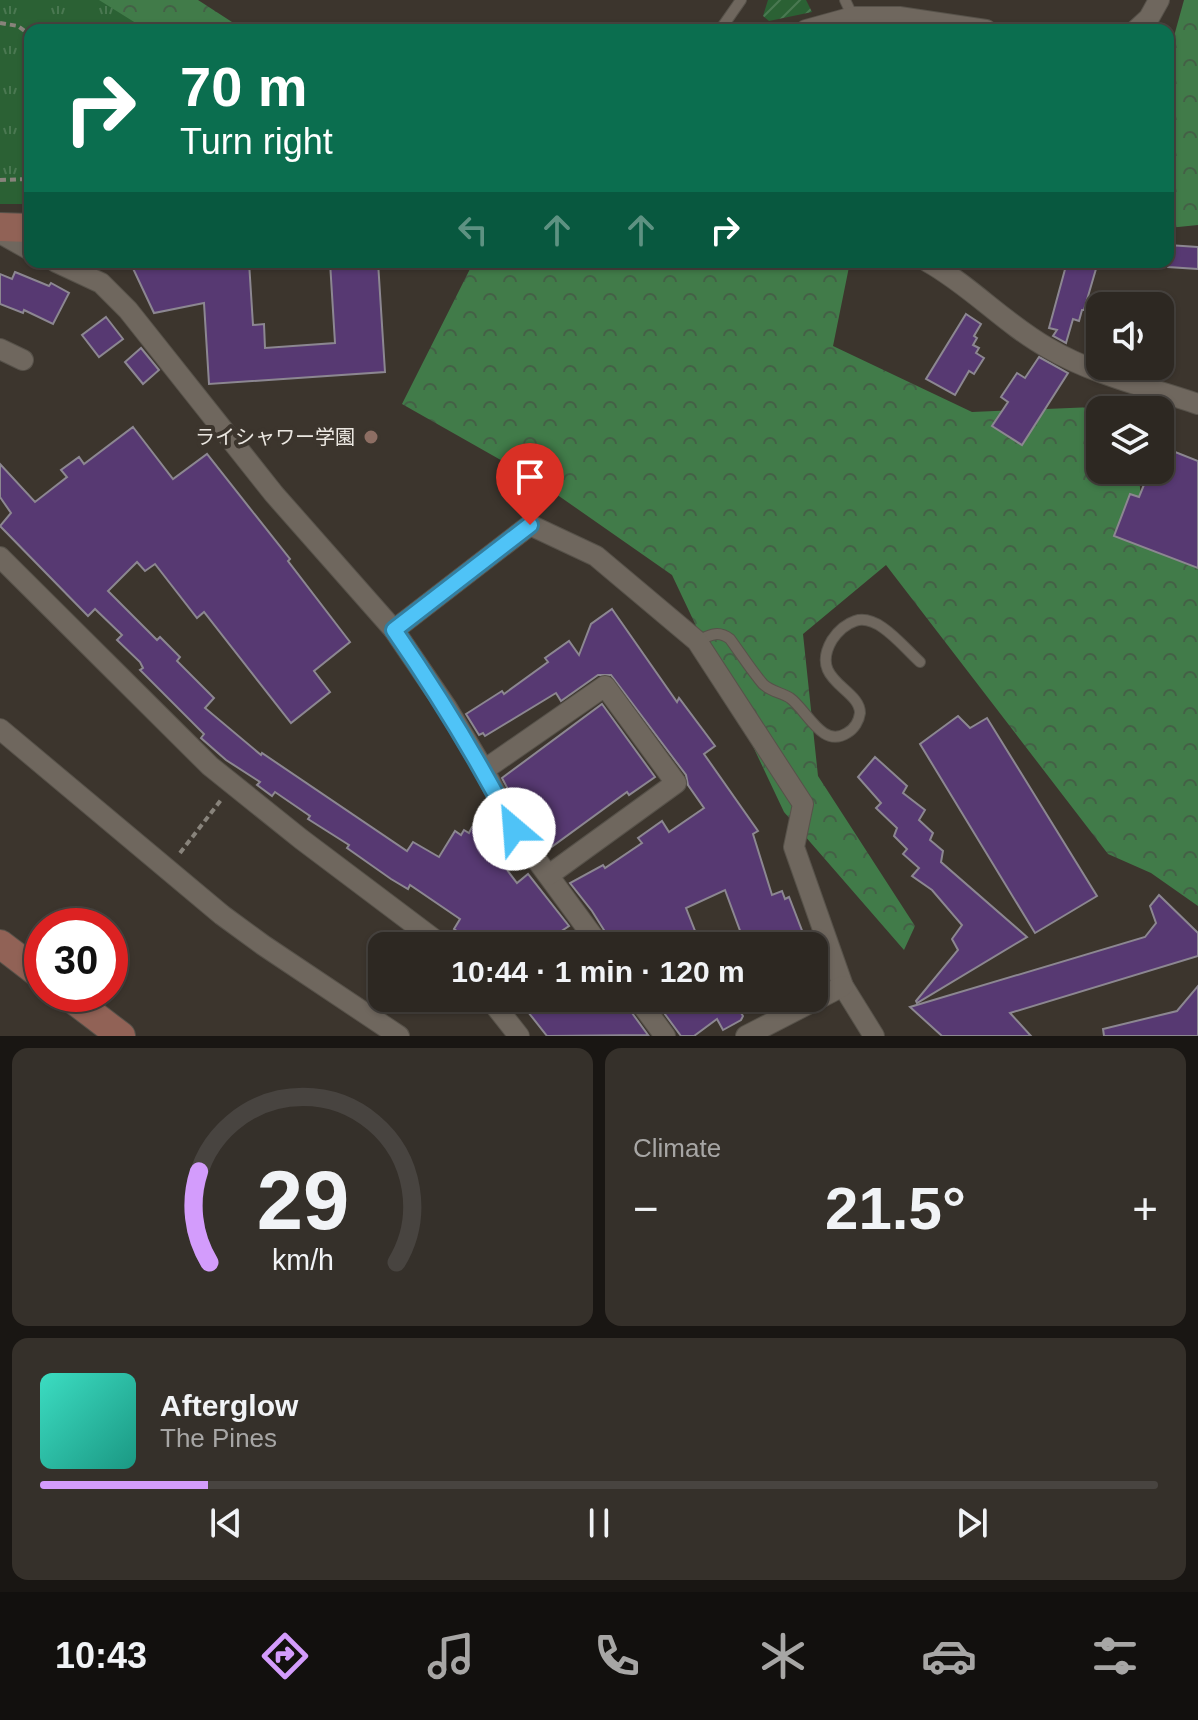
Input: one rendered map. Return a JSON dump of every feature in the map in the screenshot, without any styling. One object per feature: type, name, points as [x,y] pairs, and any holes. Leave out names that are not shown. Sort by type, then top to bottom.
[{"type":"main road","points":[[0,230],[24,228]]},
{"type":"main road","points":[[0,944],[24,962]]},
{"type":"main road","points":[[90,1012],[121,1036]]},
{"type":"street","points":[[1142,24],[1159,0]]},
{"type":"street","points":[[818,24],[849,8],[946,24]]},
{"type":"street","points":[[0,230],[24,246]]},
{"type":"street","points":[[69,268],[101,283]]},
{"type":"street","points":[[90,268],[128,310],[274,494],[394,630],[447,708],[514,829],[590,932]]},
{"type":"street","points":[[939,268],[1011,324],[1080,365],[1198,404]]},
{"type":"street","points":[[0,349],[23,360]]},
{"type":"street","points":[[394,630],[530,525],[596,556],[697,641],[803,804],[794,847],[843,986],[874,1036]]},
{"type":"street","points":[[0,557],[210,766],[424,932]]},
{"type":"street","points":[[484,770],[605,686],[676,783],[549,875]]},
{"type":"street","points":[[0,729],[222,915],[399,1036]]},
{"type":"street","points":[[746,1036],[843,986]]},
{"type":"street","points":[[500,1012],[519,1036]]},
{"type":"street","points":[[647,1012],[665,1036]]},
{"type":"lane","points":[[724,24],[741,0]]},
{"type":"lane","points":[[697,641],[715,633],[723,634],[765,686],[792,699],[824,734],[835,738],[846,735],[860,717],[859,707],[831,676],[827,666],[826,652],[834,636],[847,624],[861,619],[875,622],[920,662]]},
{"type":"path","points":[[0,23],[18,26],[24,30]]},
{"type":"path","points":[[0,180],[24,179]]},
{"type":"path","points":[[186,846],[218,803]]},
{"type":"green space","points":[[0,0],[99,0],[137,24],[24,24],[24,204],[0,204]]},
{"type":"green space","points":[[3,0],[198,0],[238,24],[26,24]]},
{"type":"green space","points":[[768,0],[806,0],[812,12],[769,21],[763,16]]},
{"type":"green space","points":[[1184,0],[1198,0],[1198,225],[1174,227],[1174,36]]},
{"type":"green space","points":[[470,268],[849,268],[833,346],[972,412],[1086,407],[1086,484],[1140,484],[1143,514],[1198,519],[1198,906],[1151,873],[1108,854],[886,565],[803,634],[818,776],[915,926],[904,950],[784,812],[672,575],[536,480],[402,404]]},
{"type":"building","points":[[1174,245],[1198,247],[1198,269],[1174,267]]},
{"type":"building","points":[[133,268],[249,268],[253,325],[264,324],[265,348],[335,343],[330,268],[378,268],[385,372],[209,384],[204,303],[154,313]]},
{"type":"building","points":[[1065,268],[1096,268],[1089,292],[1086,292],[1084,310],[1079,321],[1073,319],[1066,343],[1053,336],[1057,330],[1049,328]]},
{"type":"building","points":[[15,272],[49,286],[51,283],[69,293],[53,324],[24,310],[23,313],[0,304],[0,274],[12,279]]},
{"type":"building","points":[[966,314],[981,324],[973,345],[979,348],[976,353],[984,358],[974,374],[969,371],[955,395],[926,379]]},
{"type":"building","points":[[106,317],[123,339],[99,357],[82,335]]},
{"type":"building","points":[[141,348],[159,370],[143,384],[125,362]]},
{"type":"building","points":[[1039,357],[1068,373],[1022,445],[992,426],[1008,402],[1001,397],[1017,373],[1025,378]]},
{"type":"building","points":[[133,427],[173,479],[207,454],[290,559],[288,561],[350,642],[314,671],[330,692],[291,723],[204,612],[197,618],[155,564],[145,571],[137,562],[108,591],[157,640],[160,637],[180,657],[177,661],[214,698],[205,708],[261,755],[407,851],[413,842],[439,857],[455,831],[461,835],[464,830],[469,833],[472,827],[480,828],[502,841],[494,853],[517,883],[528,874],[569,926],[560,932],[458,932],[454,929],[460,919],[410,885],[408,889],[391,879],[275,792],[272,796],[257,785],[260,782],[226,760],[201,738],[204,734],[140,670],[143,668],[140,662],[117,640],[122,635],[95,609],[88,616],[0,526],[11,513],[0,497],[0,464],[35,502],[67,477],[61,470],[79,457],[84,464]]},
{"type":"building","points":[[1174,452],[1198,461],[1198,568],[1114,536],[1130,494],[1139,497],[1144,484],[1174,484]]},
{"type":"building","points":[[612,609],[677,702],[679,698],[715,746],[704,754],[758,831],[753,834],[772,895],[782,891],[785,899],[789,897],[803,932],[741,932],[725,890],[686,908],[695,932],[605,932],[570,883],[603,865],[605,868],[642,843],[638,838],[662,821],[669,832],[704,808],[688,785],[686,775],[611,675],[598,675],[561,701],[556,693],[485,736],[483,733],[479,735],[466,714],[502,691],[504,694],[548,662],[545,658],[569,641],[579,655],[591,624]]},
{"type":"building","points":[[602,704],[655,777],[629,795],[627,792],[546,851],[527,825],[502,778]]},
{"type":"building","points":[[958,716],[970,728],[987,718],[1097,896],[1035,933],[920,744]]},
{"type":"building","points":[[875,757],[907,786],[903,793],[925,810],[919,820],[933,833],[930,840],[943,851],[941,862],[1027,937],[917,1003],[958,950],[952,939],[962,925],[932,890],[912,876],[919,868],[903,854],[907,849],[894,836],[897,828],[876,808],[881,803],[858,777]]},
{"type":"building","points":[[1159,895],[1198,933],[1198,956],[1010,1013],[1031,1036],[942,1036],[910,1007],[1145,937],[1156,923],[1150,906]]},
{"type":"building","points":[[1198,986],[1198,1036],[1104,1036],[1103,1029],[1177,1011]]},
{"type":"building","points":[[528,1012],[631,1012],[648,1035],[547,1036]]},
{"type":"building","points":[[663,1012],[740,1012],[743,1016],[723,1030],[717,1019],[694,1036],[681,1036]]},
{"type":"place","name":"ライシャワー学園","points":[[371,437]]},
{"type":"route","points":[[514,829],[447,708],[394,630],[530,525]]}]
